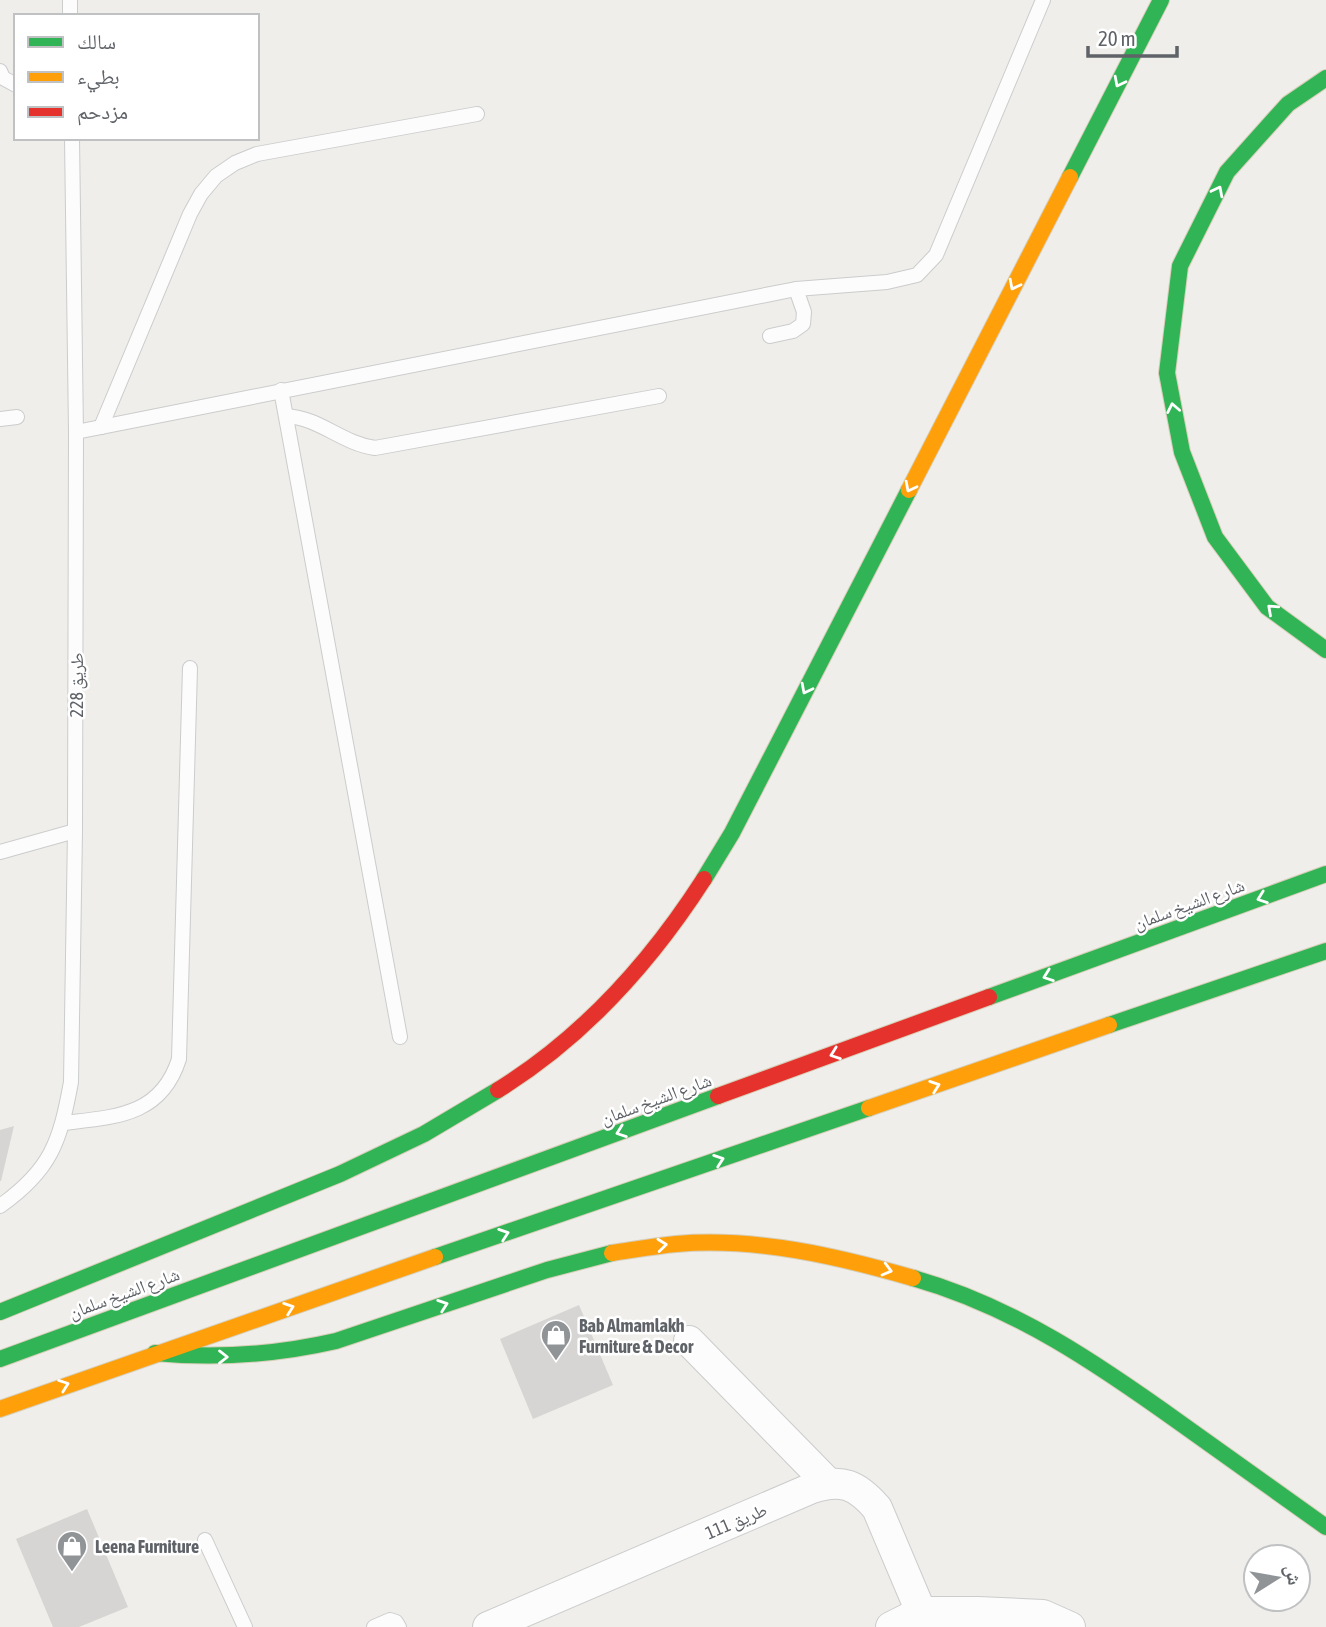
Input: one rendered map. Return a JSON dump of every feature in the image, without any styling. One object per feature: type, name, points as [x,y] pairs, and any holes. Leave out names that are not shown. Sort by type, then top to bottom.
[{"type":"main road","points":[[0,1312],[331,1179],[410,1143],[454,1119],[497,1093],[577,1031],[648,958],[678,919],[732,832],[1161,0]]},
{"type":"main road","points":[[1326,78],[1288,104],[1227,172],[1180,267],[1167,373],[1182,452],[1216,537],[1267,607],[1326,650]]},
{"type":"main road","name":"شارع الشيخ سلمان","points":[[0,1359],[1326,874]]},
{"type":"main road","points":[[0,1409],[155,1353],[1326,951]]},
{"type":"main road","points":[[155,1353],[228,1358],[300,1350],[336,1341],[578,1260],[643,1247],[698,1243],[742,1244],[818,1254],[861,1263],[945,1287],[1025,1322],[1101,1366],[1326,1527]]},
{"type":"street","points":[[688,1341],[828,1483],[852,1487],[866,1496],[877,1508],[921,1612]]},
{"type":"street","name":"طريق 111","points":[[488,1627],[828,1483]]},
{"type":"street","points":[[891,1627],[921,1612],[1043,1615],[1070,1627]]},
{"type":"lane","points":[[76,432],[796,289],[887,282],[917,275],[936,255],[1043,0]]},
{"type":"lane","points":[[0,71],[3,78],[14,84]]},
{"type":"lane","points":[[101,427],[190,214],[201,194],[216,176],[235,163],[279,148],[477,114]]},
{"type":"lane","name":"طريق 228","points":[[0,1206],[22,1191],[40,1171],[55,1148],[64,1123],[71,1083],[76,432],[72,140]]},
{"type":"lane","points":[[770,335],[793,331],[803,324],[804,312],[796,289]]},
{"type":"lane","points":[[281,390],[400,1037]]},
{"type":"lane","points":[[286,416],[311,421],[346,441],[375,448],[659,396]]},
{"type":"lane","points":[[0,419],[17,417]]},
{"type":"lane","points":[[64,1123],[114,1118],[149,1104],[163,1092],[174,1076],[179,1059],[190,668]]},
{"type":"lane","points":[[0,852],[75,831]]},
{"type":"lane","points":[[205,1540],[245,1627]]},
{"type":"lane","points":[[374,1627],[390,1620],[396,1622],[399,1627]]},
{"type":"building","points":[[14,1126],[1,1181],[0,1181],[0,1130]]},
{"type":"building","name":"Bab Almamlakh Furniture & Decor","points":[[579,1305],[613,1385],[533,1419],[500,1339]]},
{"type":"building","name":"Leena Furniture","points":[[87,1509],[128,1607],[79,1627],[53,1627],[16,1539]]},
{"type":"traffic: fast","points":[[1070,177],[1161,0]]},
{"type":"traffic: fast","points":[[1326,78],[1288,104],[1227,172],[1180,266],[1167,373],[1182,452],[1215,537],[1267,607],[1326,650]]},
{"type":"traffic: fast","points":[[704,879],[732,833],[909,490]]},
{"type":"traffic: fast","points":[[989,997],[1326,874]]},
{"type":"traffic: fast","points":[[1109,1025],[1326,951]]},
{"type":"traffic: fast","points":[[0,1312],[340,1174],[424,1134],[498,1090]]},
{"type":"traffic: fast","points":[[0,1359],[718,1096]]},
{"type":"traffic: fast","points":[[435,1257],[869,1108]]},
{"type":"traffic: fast","points":[[155,1353],[246,1355],[336,1341],[547,1270],[612,1253]]},
{"type":"traffic: fast","points":[[913,1278],[950,1290],[1021,1321],[1087,1359],[1326,1527]]},
{"type":"traffic: slow","points":[[909,490],[1070,177]]},
{"type":"traffic: slow","points":[[869,1108],[1109,1025]]},
{"type":"traffic: slow","points":[[612,1253],[676,1244],[736,1243],[796,1250],[913,1278]]},
{"type":"traffic: slow","points":[[0,1409],[435,1257]]},
{"type":"traffic: jam","points":[[498,1090],[558,1047],[586,1023],[661,940],[704,879]]},
{"type":"traffic: jam","points":[[718,1096],[989,997]]},
{"type":"place","name":"Bab Almamlakh Furniture & Decor","points":[[556,1362]]},
{"type":"place","name":"Leena Furniture","points":[[72,1573]]}]
